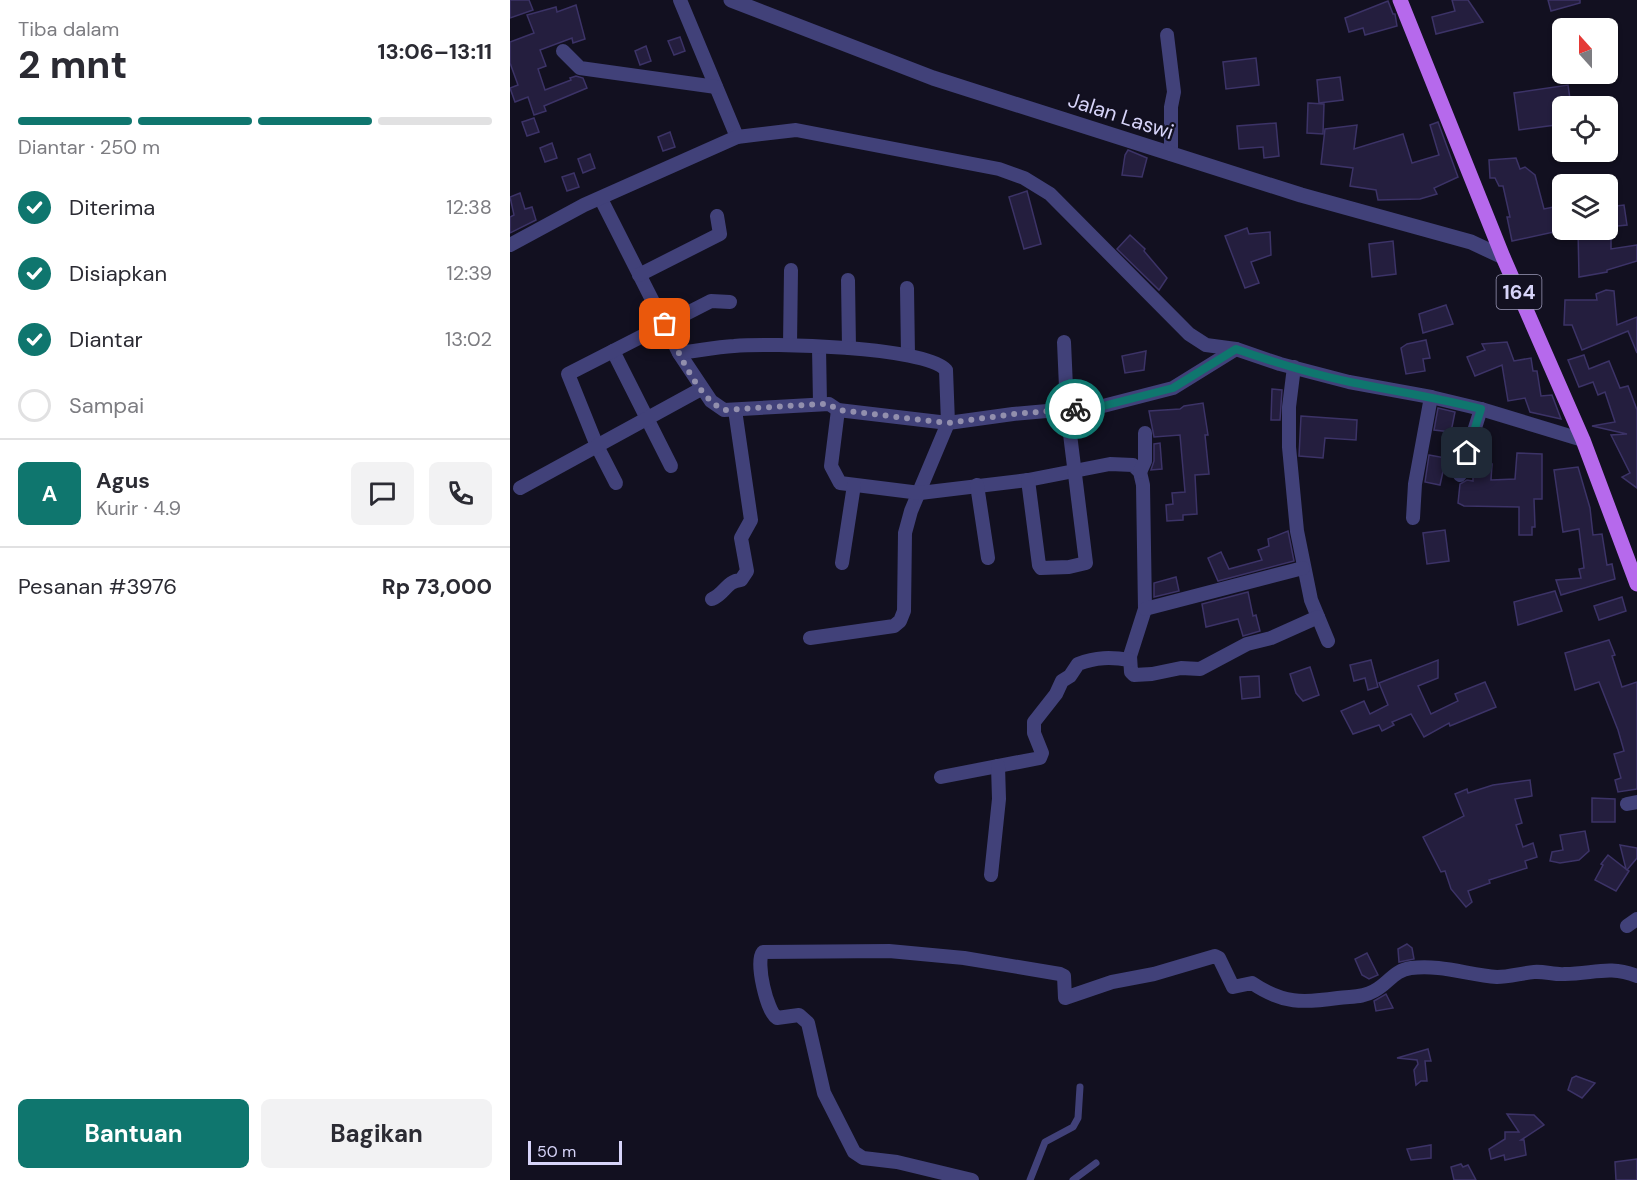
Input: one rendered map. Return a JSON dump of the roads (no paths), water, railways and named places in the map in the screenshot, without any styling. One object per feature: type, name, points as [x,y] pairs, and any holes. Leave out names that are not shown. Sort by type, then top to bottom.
[{"type":"main road","name":"164","points":[[1400,0],[1503,257],[1583,440],[1637,584]]},
{"type":"street","points":[[680,0],[737,137]]},
{"type":"street","name":"Jalan Laswi","points":[[733,0],[933,78],[1301,195],[1471,242],[1503,257]]},
{"type":"street","points":[[1167,35],[1174,92],[1171,107],[1171,154]]},
{"type":"street","points":[[563,51],[580,68],[716,87]]},
{"type":"street","points":[[510,245],[601,199],[737,137],[796,130],[999,169],[1024,178],[1050,194],[1189,334],[1206,345],[1236,349],[1349,382],[1481,409],[1583,440]]},
{"type":"street","points":[[601,199],[679,353],[701,389],[717,407],[735,410],[829,404],[838,410],[948,423],[1103,406],[1173,388],[1236,349]]},
{"type":"street","points":[[639,275],[720,234],[717,216]]},
{"type":"street","points":[[790,270],[790,345]]},
{"type":"street","points":[[848,280],[849,348]]},
{"type":"street","points":[[907,288],[908,356]]},
{"type":"street","points":[[616,483],[597,446],[568,374],[711,301],[730,302]]},
{"type":"street","points":[[1028,480],[1041,568],[1086,562],[1067,410],[1064,342]]},
{"type":"street","points":[[679,353],[735,346],[790,345],[849,348],[908,356],[941,364],[946,370],[948,423],[911,511],[905,533],[904,611],[900,621],[894,626],[810,638]]},
{"type":"street","points":[[819,347],[820,404]]},
{"type":"street","points":[[613,351],[649,418],[671,466]]},
{"type":"street","points":[[1294,367],[1288,407],[1289,447],[1297,531],[1304,568],[1318,617],[1328,641]]},
{"type":"street","points":[[520,488],[701,389]]},
{"type":"street","points":[[1413,518],[1415,484],[1431,397]]},
{"type":"street","points":[[1460,475],[1481,409]]},
{"type":"street","points":[[712,600],[723,593],[732,581],[741,580],[747,571],[741,538],[751,520],[735,410]]},
{"type":"street","points":[[838,410],[831,466],[840,483],[920,493],[1028,480],[1110,464],[1133,465],[1140,472],[1143,485],[1145,609],[1132,655],[1131,672],[1134,675],[1181,668],[1200,669],[1247,644],[1271,638],[1318,617]]},
{"type":"street","points":[[1140,472],[1145,461],[1145,434]]},
{"type":"street","points":[[842,563],[854,485]]},
{"type":"street","points":[[977,485],[988,558]]},
{"type":"street","points":[[1145,609],[1304,568]]},
{"type":"street","points":[[941,777],[1041,757],[1042,753],[1033,727],[1034,722],[1056,694],[1062,681],[1070,676],[1078,664],[1093,658],[1132,655]]},
{"type":"street","points":[[991,875],[999,799],[998,766]]},
{"type":"street","points":[[972,1180],[897,1162],[863,1158],[854,1152],[824,1093],[808,1023],[799,1015],[777,1018],[771,1013],[758,963],[763,952],[889,951],[974,960],[1064,975],[1065,999],[1112,982],[1154,974],[1215,956],[1219,958],[1233,987],[1252,983],[1269,994],[1299,1002],[1327,1001],[1367,994],[1376,990],[1402,969],[1413,967],[1463,970],[1499,977],[1538,972],[1568,975],[1604,969],[1622,970],[1637,976]]},
{"type":"lane","points":[[1030,1180],[1045,1142],[1073,1126],[1078,1118],[1080,1087]]},
{"type":"lane","points":[[1073,1180],[1096,1163]]}]
